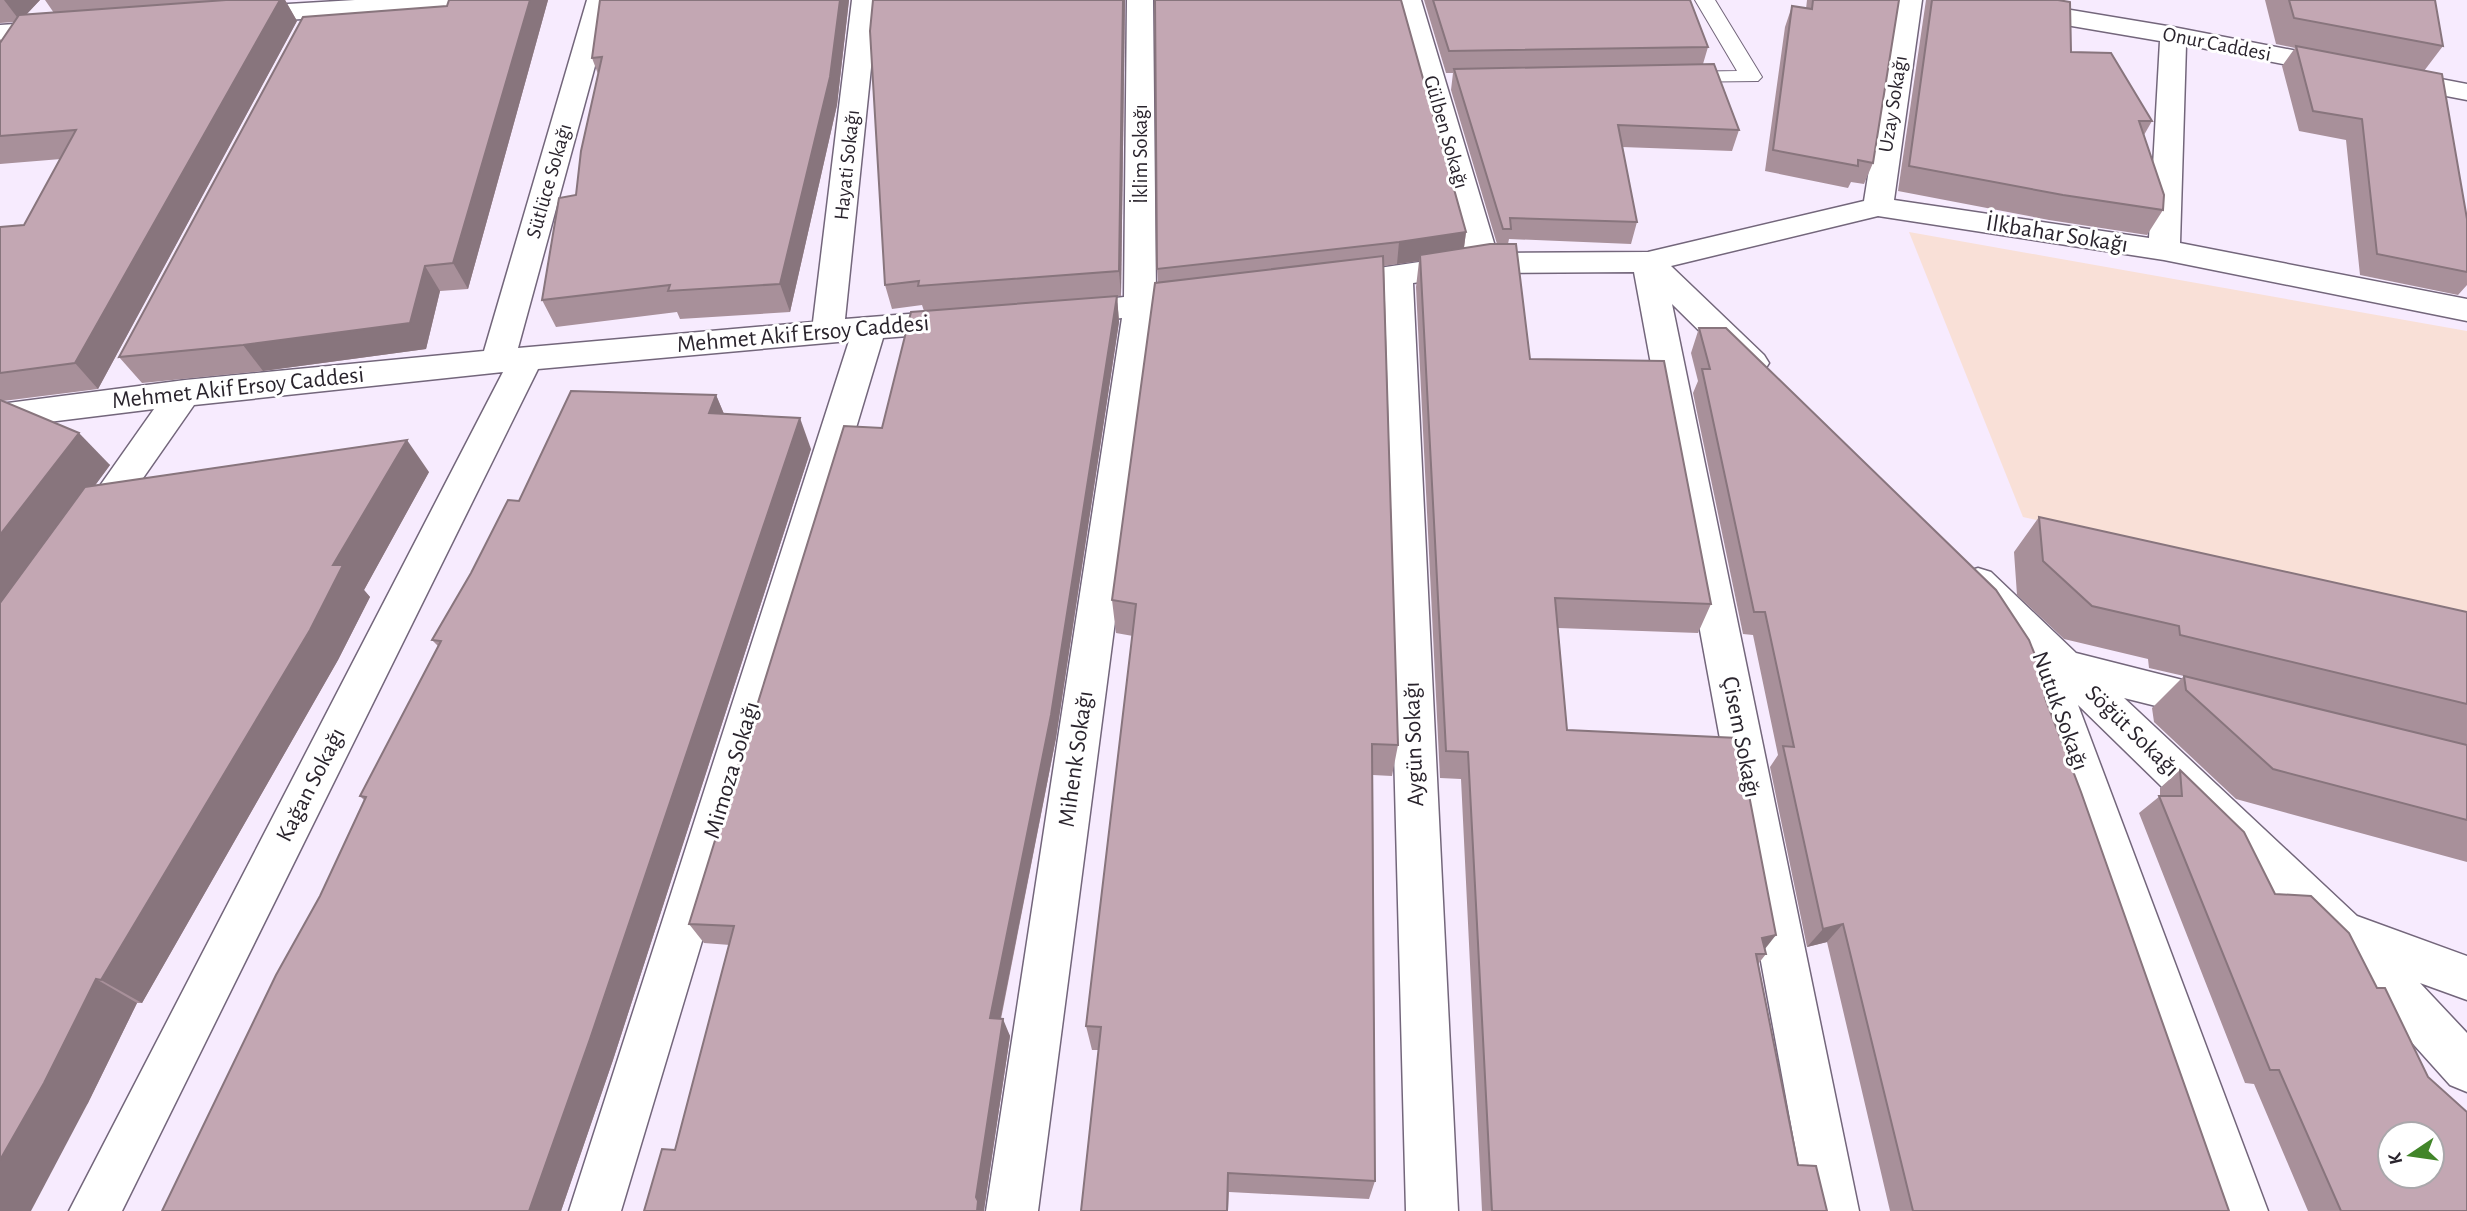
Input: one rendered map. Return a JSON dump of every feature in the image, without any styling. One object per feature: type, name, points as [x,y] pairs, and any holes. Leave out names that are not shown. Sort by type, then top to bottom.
[{"type":"street","points":[[7,62],[29,31],[57,0]]},
{"type":"street","points":[[209,17],[317,14],[477,0]]},
{"type":"street","name":"Sütlüce Sokağı","points":[[512,360],[600,0]]},
{"type":"street","name":"Hayati Sokağı","points":[[828,331],[866,0]]},
{"type":"street","name":"İklim Sokağı","points":[[1140,0],[1140,307]]},
{"type":"street","name":"Gülben Sokağı","points":[[1408,0],[1445,82],[1484,263]]},
{"type":"street","name":"Uzay Sokağı","points":[[1878,207],[1909,0]]},
{"type":"street","name":"Onur Caddesi","points":[[1965,0],[2173,35],[2467,92]]},
{"type":"street","points":[[0,33],[85,27]]},
{"type":"street","points":[[2164,250],[2173,35]]},
{"type":"street","name":"İlkbahar Sokağı","points":[[1648,262],[1878,207],[2164,250],[2467,310]]},
{"type":"street","points":[[1302,288],[1484,263],[1648,262],[1776,386]]},
{"type":"street","name":"Çisem Sokağı","points":[[1648,262],[1833,1211]]},
{"type":"street","name":"Aygün Sokağı","points":[[1397,277],[1432,1211]]},
{"type":"street","points":[[1031,316],[1235,296]]},
{"type":"street","name":"Mihenk Sokağı","points":[[1012,1211],[1140,307]]},
{"type":"street","name":"Mehmet Akif Ersoy Caddesi","points":[[0,416],[119,389],[185,392],[828,331],[991,319]]},
{"type":"street","name":"Mimoza Sokağı","points":[[595,1211],[869,328]]},
{"type":"street","name":"Kağan Sokağı","points":[[95,1211],[512,360]]},
{"type":"street","points":[[72,549],[185,392]]},
{"type":"street","name":"Nutuk Sokağı","points":[[1953,558],[2032,635],[2242,1211]]},
{"type":"street","name":"Söğüt Sokağı","points":[[2032,635],[2342,932],[2467,1068]]},
{"type":"street","points":[[2065,667],[2252,713]]},
{"type":"street","points":[[2342,932],[2467,978]]},
{"type":"lane","points":[[1654,79],[1751,77],[1705,0]]},
{"type":"shaded area","points":[[1909,232],[2467,331],[2467,621],[2023,517]]},
{"type":"building","points":[[226,0],[280,0],[75,363],[0,373],[0,227],[24,225],[76,130],[0,136],[0,43],[19,15]]},
{"type":"building","points":[[449,0],[530,0],[453,263],[425,266],[410,323],[243,345],[119,357],[303,17],[447,6]]},
{"type":"building","points":[[600,0],[840,0],[830,77],[780,284],[668,291],[670,285],[542,300],[559,198],[576,195],[581,151],[602,57],[592,58]]},
{"type":"building","points":[[873,0],[1123,0],[1119,271],[918,286],[919,281],[885,285],[870,31]]},
{"type":"building","points":[[1155,0],[1401,0],[1466,232],[1157,269]]},
{"type":"building","points":[[1433,0],[1690,0],[1708,47],[1449,51]]},
{"type":"building","points":[[1813,0],[1899,0],[1873,163],[1858,160],[1858,166],[1773,150],[1792,6],[1812,9]]},
{"type":"building","points":[[1932,0],[2070,2],[2071,52],[2111,53],[2152,121],[2139,121],[2164,195],[2163,210],[2063,195],[1909,166]]},
{"type":"building","points":[[2289,0],[2435,0],[2443,46],[2294,18]]},
{"type":"building","points":[[2296,46],[2442,74],[2467,219],[2467,272],[2377,254],[2362,119],[2313,111]]},
{"type":"building","points":[[1714,64],[1739,130],[1618,125],[1637,222],[1510,218],[1511,229],[1503,229],[1454,69]]},
{"type":"building","points":[[1490,244],[1516,244],[1530,359],[1664,361],[1711,604],[1555,598],[1567,730],[1738,738],[1776,935],[1762,938],[1766,954],[1756,954],[1798,1165],[1816,1166],[1827,1211],[1492,1211],[1468,752],[1446,751],[1420,255]]},
{"type":"building","points":[[1383,256],[1398,745],[1372,744],[1375,1181],[1228,1173],[1227,1211],[1081,1211],[1101,1027],[1086,1026],[1136,604],[1112,600],[1155,283]]},
{"type":"building","points":[[1117,296],[1051,715],[990,1018],[1003,1019],[976,1197],[977,1211],[644,1211],[662,1149],[675,1150],[734,926],[689,924],[844,426],[882,428],[911,312]]},
{"type":"building","points":[[1699,328],[1726,328],[1996,590],[2029,640],[2052,698],[2045,698],[2081,792],[2229,1211],[1913,1211],[1843,924],[1823,929],[1783,746],[1794,747],[1765,612],[1754,612],[1702,369],[1710,369]]},
{"type":"building","points":[[571,391],[716,395],[709,413],[800,418],[590,1039],[529,1211],[162,1211],[276,975],[320,896],[366,797],[360,796],[441,641],[432,640],[471,573],[508,500],[519,501]]},
{"type":"building","points":[[0,400],[79,433],[0,535]]},
{"type":"building","points":[[407,440],[333,565],[343,565],[310,630],[101,980],[96,979],[44,1083],[0,1160],[0,603],[85,487]]},
{"type":"building","points":[[2039,517],[2467,612],[2467,704],[2180,635],[2179,626],[2092,606],[2043,561]]},
{"type":"building","points":[[2184,676],[2467,745],[2467,820],[2273,769],[2186,690]]},
{"type":"building","points":[[2180,770],[2244,832],[2275,894],[2311,896],[2349,933],[2377,988],[2385,988],[2428,1077],[2467,1112],[2467,1211],[2341,1211],[2279,1070],[2270,1070],[2159,796],[2182,796]]}]
